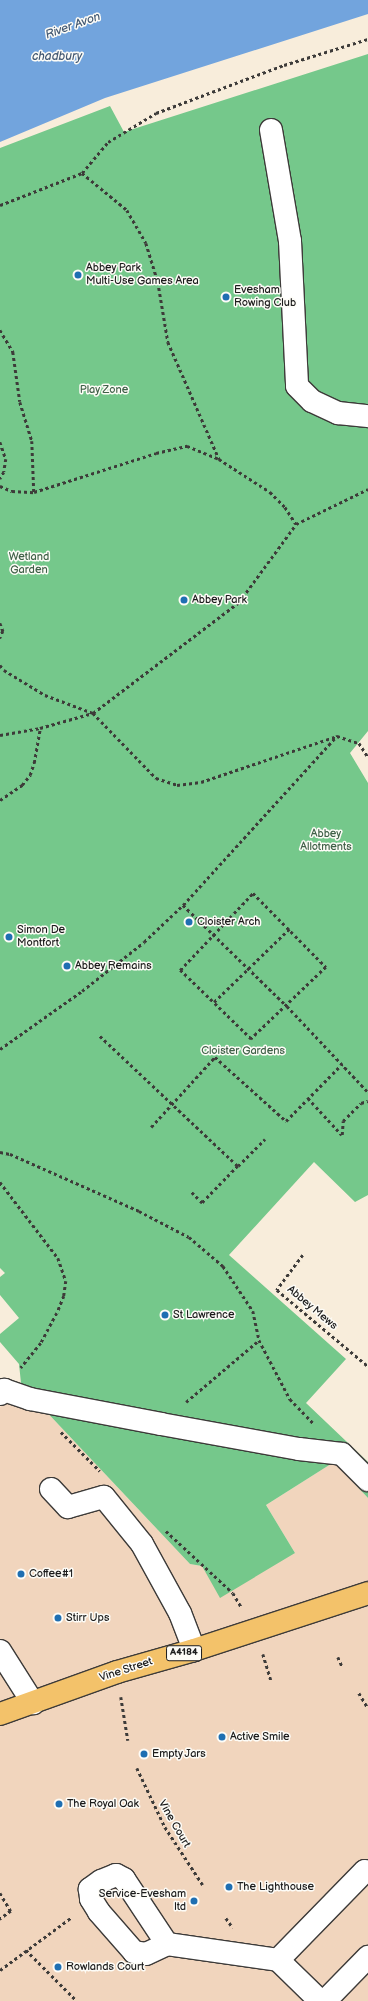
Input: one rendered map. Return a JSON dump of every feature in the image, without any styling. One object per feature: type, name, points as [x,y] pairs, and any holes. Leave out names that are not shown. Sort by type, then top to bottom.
[{"type":"main road","name":"Vine Street","points":[[0,1714],[117,1672],[194,1650],[368,1593]]},
{"type":"lane","points":[[271,130],[290,241],[297,386],[312,401],[338,413],[368,416]]},
{"type":"lane","points":[[2,1392],[30,1399],[161,1424],[299,1449],[342,1454],[368,1480]]},
{"type":"lane","points":[[51,1489],[68,1507],[104,1497],[142,1544],[180,1613],[194,1650]]},
{"type":"lane","points":[[0,1651],[33,1703]]},
{"type":"lane","points":[[278,1960],[365,1871],[368,1872]]},
{"type":"lane","points":[[167,1944],[278,1960],[320,2001]]},
{"type":"lane","points":[[326,2001],[368,1957]]},
{"type":"path","points":[[0,205],[82,172],[108,142],[156,113],[284,65],[368,39]]},
{"type":"path","points":[[82,172],[127,210],[146,244],[158,282],[168,342],[219,459]]},
{"type":"path","points":[[0,330],[13,352],[20,402],[32,441],[34,492]]},
{"type":"path","points":[[0,442],[6,459],[4,472],[0,479]]},
{"type":"path","points":[[0,486],[12,491],[34,492],[156,453],[187,446],[219,459],[270,492],[285,507],[296,524]]},
{"type":"path","points":[[0,735],[40,728],[93,713],[239,602],[296,524],[368,489]]},
{"type":"path","points":[[0,623],[3,631],[0,638]]},
{"type":"path","points":[[0,665],[4,670],[45,695],[93,713],[156,778],[177,785],[200,782],[337,736],[359,743],[368,758]]},
{"type":"path","points":[[0,800],[22,785],[30,776],[34,763],[40,728]]},
{"type":"path","points":[[0,1049],[82,991],[144,942],[183,905],[337,736]]},
{"type":"path","points":[[253,893],[326,967],[251,1040],[180,970],[215,934],[253,893]]},
{"type":"path","points":[[183,905],[215,934],[287,1006],[368,1092]]},
{"type":"path","points":[[214,1002],[248,967],[289,929]]},
{"type":"path","points":[[100,1036],[238,1166]]},
{"type":"path","points":[[151,1127],[215,1057],[286,1121],[342,1064]]},
{"type":"path","points":[[308,1098],[342,1135],[343,1121],[361,1103],[368,1101]]},
{"type":"path","points":[[191,1192],[202,1203],[265,1139]]},
{"type":"path","points":[[0,1152],[10,1154],[138,1211],[188,1237],[223,1266],[253,1310],[259,1340],[290,1399],[342,1454]]},
{"type":"path","points":[[0,1182],[58,1258],[66,1281],[64,1296],[41,1343],[2,1392]]},
{"type":"path","name":"Abbey Mews","points":[[303,1255],[277,1290],[368,1366]]},
{"type":"path","points":[[161,1424],[259,1340]]},
{"type":"path","points":[[338,1657],[342,1666]]},
{"type":"path","points":[[117,1672],[128,1740]]},
{"type":"path","points":[[359,1693],[368,1708]]},
{"type":"path","name":"Vine Court","points":[[136,1768],[165,1827],[203,1885]]},
{"type":"path","points":[[0,1893],[11,1911],[0,1919]]},
{"type":"path","points":[[0,1970],[76,1914]]},
{"type":"path","points":[[26,1950],[77,2001]]},
{"type":"shaded area","points":[[12,1397],[41,1406],[190,1564],[202,1566],[295,1553],[266,1505],[334,1462],[368,1498],[368,2001],[0,2001],[0,1407]]},
{"type":"green space","points":[[368,54],[368,731],[350,753],[368,783],[368,1195],[355,1202],[314,1162],[229,1255],[346,1359],[306,1403],[368,1462],[368,1498],[334,1462],[266,1505],[295,1553],[220,1598],[202,1566],[190,1564],[21,1383],[19,1364],[0,1342],[0,1334],[19,1318],[0,1295],[0,1277],[5,1273],[0,1268],[0,148],[110,106],[124,132]]},
{"type":"water","name":"chadbury","points":[[0,0],[368,0],[368,14],[105,98],[0,142]]},
{"type":"place","name":"Abbey Park Multi-Use Games Area","points":[[78,275]]},
{"type":"place","name":"Evesham Rowing Club","points":[[226,297]]},
{"type":"place","name":"Abbey Park","points":[[184,600]]},
{"type":"place","name":"Cloister Arch","points":[[189,922]]},
{"type":"place","name":"Simon De Montfort","points":[[9,937]]},
{"type":"place","name":"Abbey Remains","points":[[67,966]]},
{"type":"place","name":"St Lawrence","points":[[165,1315]]},
{"type":"place","name":"Coffee#1","points":[[21,1574]]},
{"type":"place","name":"Stirr Ups","points":[[58,1618]]},
{"type":"place","name":"Active Smile","points":[[222,1737]]},
{"type":"place","name":"Empty Jars","points":[[144,1754]]},
{"type":"place","name":"The Royal Oak","points":[[59,1804]]},
{"type":"place","name":"The Lighthouse","points":[[229,1887]]},
{"type":"place","name":"Service-Evesham ltd","points":[[194,1901]]},
{"type":"place","name":"Rowlands Court","points":[[58,1967]]},
{"type":"water label","name":"River Avon","points":[[73,26]]},
{"type":"park label","name":"Play Zone","points":[[104,390]]},
{"type":"park label","name":"Wetland Garden","points":[[29,564]]},
{"type":"park label","name":"Abbey Allotments","points":[[326,841]]},
{"type":"park label","name":"Cloister Gardens","points":[[243,1051]]}]
